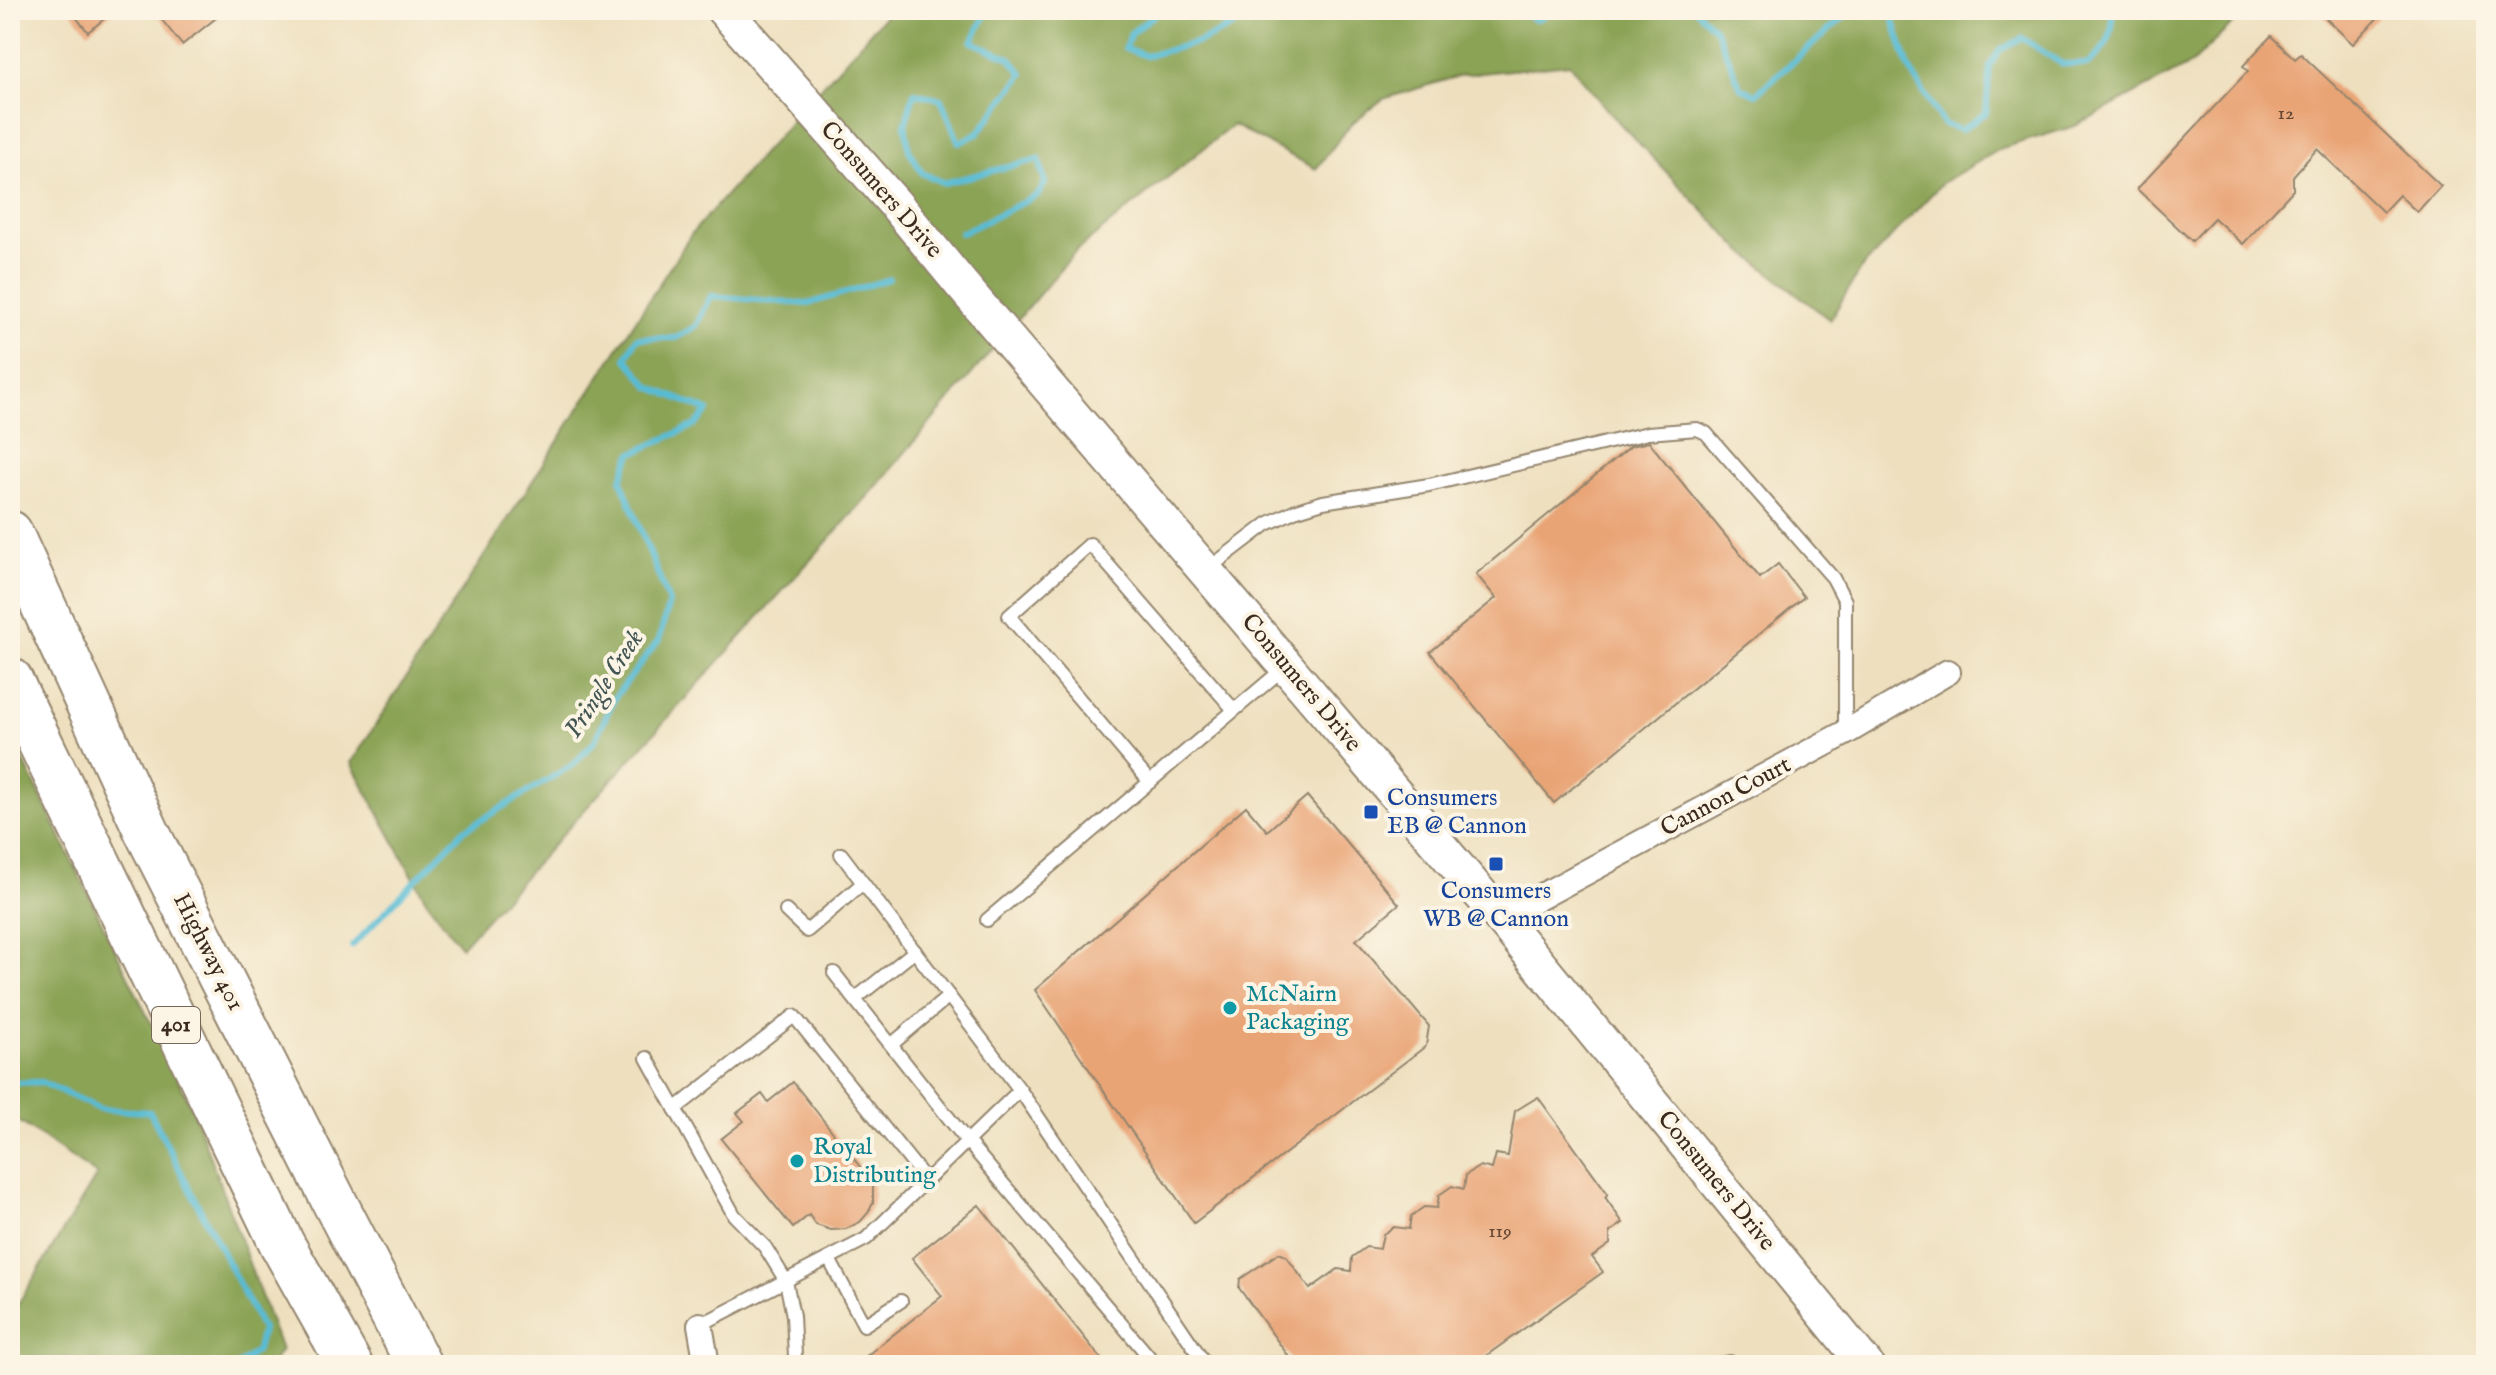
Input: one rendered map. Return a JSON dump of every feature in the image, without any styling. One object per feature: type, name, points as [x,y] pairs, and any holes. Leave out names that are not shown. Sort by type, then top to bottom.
[{"type":"highway","name":"Highway 401","points":[[10,533],[147,832],[419,1365]]},
{"type":"highway","name":"401","points":[[10,680],[282,1244],[350,1365]]},
{"type":"main road","name":"Consumers Drive","points":[[724,10],[896,205],[1501,918],[1866,1365]]},
{"type":"street","name":"Cannon Court","points":[[1501,918],[1845,733],[1948,672]]},
{"type":"street","points":[[700,1325],[707,1365]]},
{"type":"lane","points":[[1206,571],[1267,524],[1323,502],[1429,485],[1648,433],[1697,429],[1706,433],[1841,591],[1845,601],[1845,733]]},
{"type":"lane","points":[[1150,782],[1009,616],[1090,544],[1234,710]]},
{"type":"lane","points":[[987,920],[1287,666]]},
{"type":"lane","points":[[841,854],[1020,1090],[1206,1365]]},
{"type":"lane","points":[[786,911],[807,931],[863,883]]},
{"type":"lane","points":[[855,999],[915,951]]},
{"type":"lane","points":[[834,973],[967,1141],[1156,1365]]},
{"type":"lane","points":[[891,1045],[949,996]]},
{"type":"lane","points":[[675,1109],[794,1016],[926,1180]]},
{"type":"lane","points":[[647,1058],[734,1215],[765,1247],[786,1281],[793,1316],[795,1356],[792,1365]]},
{"type":"lane","points":[[700,1325],[866,1239],[1020,1090]]},
{"type":"lane","points":[[829,1259],[864,1325],[901,1301]]},
{"type":"lane","points":[[1714,1365],[1730,1362],[1733,1365]]},
{"type":"green space","points":[[890,10],[2247,10],[2192,63],[2075,126],[2002,148],[1942,183],[1860,270],[1830,320],[1740,249],[1609,112],[1570,64],[1462,75],[1383,99],[1351,124],[1316,169],[1233,125],[1076,251],[870,494],[461,947],[426,900],[351,763],[692,233]]},
{"type":"green space","points":[[10,733],[192,1108],[281,1350],[271,1365],[10,1365],[10,1317],[97,1175],[10,1115]]},
{"type":"building","points":[[70,10],[115,10],[88,32]]},
{"type":"building","points":[[154,10],[226,10],[182,45]]},
{"type":"building","points":[[2317,10],[2385,10],[2353,44]]},
{"type":"building","points":[[2271,36],[2295,59],[2301,54],[2441,186],[2417,212],[2399,195],[2383,212],[2317,149],[2293,176],[2293,190],[2243,244],[2214,218],[2192,241],[2137,189],[2248,71],[2243,66]]},
{"type":"building","points":[[1649,442],[1760,578],[1778,564],[1804,597],[1554,803],[1430,652],[1496,598],[1476,574],[1631,446]]},
{"type":"building","name":"McNairn Packaging","points":[[1307,796],[1399,904],[1356,940],[1429,1026],[1426,1046],[1194,1223],[1035,990],[1246,806],[1267,831]]},
{"type":"building","name":"Royal Distributing","points":[[793,1082],[873,1183],[873,1203],[868,1213],[860,1222],[846,1229],[831,1230],[816,1225],[809,1215],[793,1228],[721,1139],[744,1121],[737,1113],[762,1094],[768,1102]]},
{"type":"building","points":[[1538,1097],[1608,1194],[1605,1197],[1623,1223],[1610,1232],[1610,1244],[1592,1257],[1603,1272],[1473,1365],[1295,1365],[1239,1288],[1240,1279],[1279,1253],[1286,1256],[1310,1289],[1338,1269],[1351,1271],[1352,1257],[1366,1247],[1380,1249],[1383,1234],[1394,1227],[1409,1229],[1411,1216],[1424,1207],[1437,1208],[1439,1195],[1452,1186],[1464,1189],[1466,1175],[1480,1166],[1492,1169],[1496,1154],[1508,1156],[1515,1111]]},
{"type":"building","points":[[979,1205],[1106,1365],[855,1365],[942,1296],[912,1258]]},
{"type":"waterway","name":"Pringle Creek","points":[[961,233],[1038,195],[1045,183],[1039,159],[944,183],[922,173],[909,150],[905,125],[914,93],[941,99],[959,143],[979,132],[1023,74],[1010,58],[972,42],[985,15],[996,10]]},
{"type":"waterway","name":"Pringle Creek","points":[[1161,10],[1131,33],[1125,48],[1146,56],[1199,42],[1248,19],[1254,10]]},
{"type":"waterway","name":"Pringle Creek","points":[[1517,10],[1536,20],[1557,10]]},
{"type":"waterway","name":"Pringle Creek","points":[[1696,10],[1716,30],[1741,88],[1756,94],[1852,10],[1891,13],[1909,68],[1943,124],[1961,130],[1986,113],[1990,66],[1999,51],[2022,38],[2062,64],[2088,64],[2111,34],[2111,10]]},
{"type":"waterway","name":"Pringle Creek","points":[[352,946],[463,831],[574,764],[594,742],[615,697],[659,640],[669,602],[621,480],[631,454],[695,425],[708,411],[650,387],[626,358],[637,338],[676,338],[696,326],[711,296],[808,304],[889,279]]},
{"type":"waterway","points":[[10,1083],[41,1082],[100,1109],[150,1112],[262,1329],[257,1350],[239,1365]]},
{"type":"place","name":"Consumers EB @ Cannon","points":[[1371,812]]},
{"type":"place","name":"Consumers WB @ Cannon","points":[[1496,864]]},
{"type":"place","name":"McNairn Packaging","points":[[1230,1008]]},
{"type":"place","name":"Royal Distributing","points":[[797,1161]]}]
